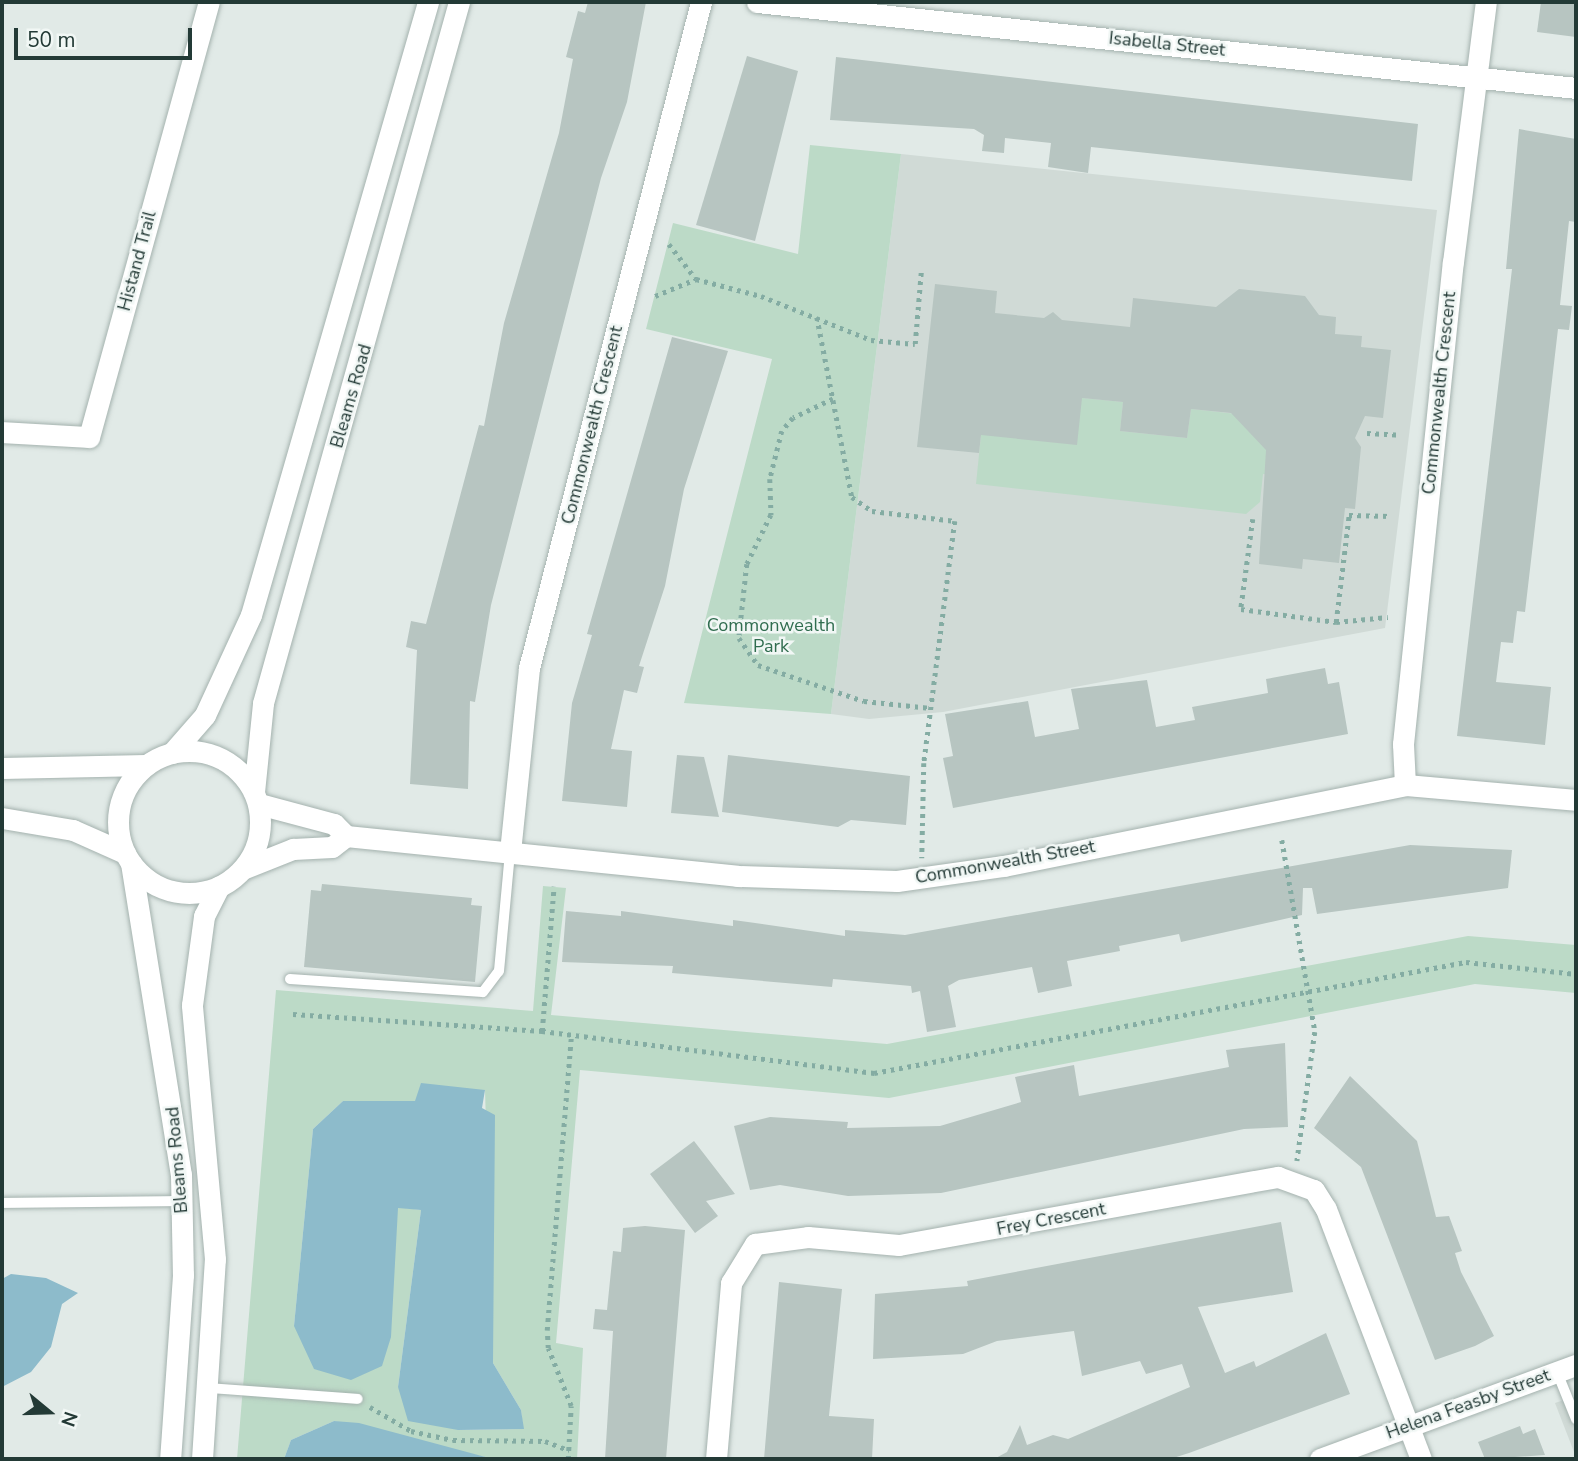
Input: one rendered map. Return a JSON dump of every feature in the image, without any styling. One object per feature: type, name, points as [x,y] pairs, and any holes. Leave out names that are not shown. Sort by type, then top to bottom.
[{"type":"street","name":"Histand Trail","points":[[2,432],[89,437],[209,2]]},
{"type":"street","name":"Bleams Road","points":[[172,753],[205,715],[251,615],[428,2]]},
{"type":"street","name":"Bleams Road","points":[[257,798],[263,703],[459,2]]},
{"type":"street","name":"Commonwealth Crescent","points":[[510,852],[529,668],[701,2]]},
{"type":"street","name":"Isabella Street","points":[[757,2],[1576,88]]},
{"type":"street","name":"Commonwealth Crescent","points":[[1405,785],[1403,744],[1486,2]]},
{"type":"street","points":[[2,768],[146,765],[172,753],[211,754],[244,775],[257,798],[256,849],[245,868],[219,887],[170,892],[128,858],[73,830],[2,818]]},
{"type":"street","points":[[128,858],[120,806],[146,765]]},
{"type":"street","name":"Commonwealth Street","points":[[257,798],[334,824],[346,836],[737,876],[922,878],[1405,785],[1576,800]]},
{"type":"street","name":"Commonwealth Street","points":[[245,868],[293,849],[332,847],[346,836]]},
{"type":"street","name":"Bleams Road","points":[[128,858],[167,1064],[181,1201],[180,1354],[170,1459]]},
{"type":"street","name":"Bleams Road","points":[[202,1459],[209,1388],[215,1259],[192,1005],[204,916],[219,887]]},
{"type":"street","name":"Frey Crescent","points":[[716,1459],[731,1283],[755,1244],[808,1237],[899,1245],[1278,1177],[1295,1179]]},
{"type":"street","points":[[1295,1179],[1314,1190],[1326,1209],[1421,1459]]},
{"type":"street","name":"Helena Feasby Street","points":[[1320,1459],[1567,1368]]},
{"type":"lane","points":[[290,979],[483,992],[499,971],[510,852]]},
{"type":"lane","points":[[2,1203],[181,1201]]},
{"type":"lane","points":[[1567,1368],[1576,1419]]},
{"type":"lane","points":[[209,1388],[358,1399]]},
{"type":"path","points":[[668,244],[696,279],[817,317],[849,335],[915,344],[922,272]]},
{"type":"path","points":[[655,296],[696,279]]},
{"type":"path","points":[[817,317],[852,497],[872,511],[955,521],[931,708],[922,878]]},
{"type":"path","points":[[833,399],[793,418],[782,431],[770,479],[771,515],[747,564],[739,638],[758,665],[864,701],[931,708]]},
{"type":"path","points":[[1367,433],[1399,435]]},
{"type":"path","points":[[1336,622],[1349,515],[1391,516]]},
{"type":"path","points":[[1254,519],[1241,609],[1336,622],[1388,617]]},
{"type":"path","points":[[1282,839],[1311,990],[1315,1032],[1295,1179]]},
{"type":"path","points":[[542,1031],[554,886]]},
{"type":"path","points":[[293,1014],[542,1031],[570,1037],[874,1073],[1466,962],[1576,974]]},
{"type":"path","points":[[568,1459],[571,1406],[548,1348],[547,1330],[570,1037]]},
{"type":"path","points":[[358,1399],[411,1432],[453,1440],[545,1441],[569,1450]]},
{"type":"shaded area","points":[[901,154],[1437,210],[1385,628],[943,712],[869,719],[831,714]]},
{"type":"shaded area","points":[[1576,1396],[1576,1457],[1555,1403]]},
{"type":"green space","name":"Commonwealth Park","points":[[810,145],[901,154],[831,714],[684,703],[772,359],[646,329],[673,223],[798,254]]},
{"type":"green space","points":[[1082,398],[1123,402],[1120,431],[1187,438],[1191,409],[1237,414],[1281,445],[1278,476],[1263,474],[1260,502],[1246,514],[976,484],[981,435]]},
{"type":"green space","points":[[543,886],[566,888],[551,1015],[887,1044],[1468,936],[1576,945],[1576,993],[1475,984],[889,1098],[580,1070],[556,1343],[583,1348],[577,1459],[493,1459],[334,1421],[291,1440],[284,1459],[237,1459],[276,990],[533,1011]],"holes":[[[485,1090],[493,1363],[521,1410],[523,1429],[458,1430],[398,1387],[421,1210],[398,1207],[294,1326],[313,1129],[343,1101],[415,1101]]]},
{"type":"water","points":[[421,1083],[485,1090],[482,1108],[495,1115],[493,1363],[521,1410],[524,1429],[458,1430],[408,1421],[398,1387],[421,1210],[398,1208],[391,1337],[382,1366],[351,1380],[314,1369],[294,1326],[313,1129],[343,1101],[415,1101]]},
{"type":"water","points":[[11,1274],[46,1278],[78,1293],[62,1304],[51,1347],[31,1372],[2,1387],[2,1279]]},
{"type":"water","points":[[334,1421],[359,1423],[493,1459],[284,1459],[291,1440]]},
{"type":"building","points":[[588,2],[646,2],[627,102],[601,178],[491,605],[475,702],[470,701],[468,789],[410,784],[417,650],[406,647],[411,621],[426,624],[479,425],[484,426],[504,323],[559,133],[573,59],[566,57],[578,11],[585,13]]},
{"type":"building","points":[[1541,2],[1576,3],[1576,37],[1537,32]]},
{"type":"building","points":[[747,56],[798,71],[755,241],[696,225]]},
{"type":"building","points":[[836,57],[1418,124],[1412,181],[1091,147],[1088,173],[1048,167],[1051,143],[1005,138],[1004,153],[982,151],[984,135],[974,129],[830,120]]},
{"type":"building","points":[[1519,129],[1576,139],[1576,222],[1569,221],[1560,305],[1572,306],[1569,330],[1558,329],[1525,612],[1517,611],[1513,643],[1501,642],[1496,682],[1551,687],[1545,745],[1457,736],[1512,269],[1506,269]]},
{"type":"building","points":[[935,284],[997,291],[995,313],[1044,318],[1053,312],[1062,320],[1130,327],[1133,298],[1216,307],[1239,289],[1305,296],[1319,315],[1336,317],[1335,334],[1362,336],[1361,347],[1391,350],[1383,418],[1365,416],[1355,438],[1361,447],[1355,509],[1345,508],[1339,563],[1303,559],[1302,569],[1259,564],[1266,450],[1231,413],[1191,409],[1187,438],[1120,431],[1123,402],[1082,398],[1077,445],[981,435],[979,453],[917,447]]},
{"type":"building","points":[[672,337],[728,351],[684,489],[665,586],[639,666],[644,667],[637,693],[624,690],[611,749],[632,751],[627,807],[562,801],[572,703],[592,635],[587,634]]},
{"type":"building","points":[[1325,668],[1328,684],[1339,682],[1348,734],[953,808],[943,758],[953,756],[945,714],[1028,701],[1035,737],[1079,729],[1071,689],[1147,680],[1156,727],[1195,720],[1192,707],[1268,693],[1266,679]]},
{"type":"building","points":[[677,755],[704,757],[719,817],[671,813]]},
{"type":"building","points":[[728,755],[910,776],[906,825],[851,820],[838,827],[722,812]]},
{"type":"building","points":[[1410,845],[1512,850],[1508,888],[1317,914],[1312,888],[1303,888],[1302,915],[1181,942],[1179,934],[1119,946],[1120,951],[1067,961],[1072,986],[1038,993],[1032,967],[959,980],[948,986],[956,1027],[927,1032],[920,991],[912,993],[911,986],[833,979],[832,987],[672,973],[673,966],[562,962],[566,911],[621,916],[621,911],[733,926],[733,920],[845,936],[845,930],[905,935]]},
{"type":"building","points":[[322,884],[472,898],[471,905],[482,906],[475,982],[304,967],[311,890],[321,891]]},
{"type":"building","points":[[1285,1043],[1288,1127],[1244,1129],[941,1193],[848,1196],[780,1185],[750,1190],[734,1126],[770,1117],[848,1122],[847,1128],[940,1126],[1021,1102],[1015,1077],[1074,1065],[1079,1096],[1229,1067],[1226,1050]]},
{"type":"building","points":[[1350,1076],[1417,1141],[1436,1217],[1449,1216],[1462,1251],[1455,1253],[1461,1272],[1494,1336],[1475,1346],[1435,1360],[1361,1167],[1314,1128]]},
{"type":"building","points":[[694,1141],[735,1194],[706,1201],[718,1216],[695,1233],[650,1174]]},
{"type":"building","points":[[1281,1222],[1293,1292],[1198,1307],[1225,1373],[1254,1361],[1256,1367],[1326,1333],[1350,1394],[1189,1453],[1170,1459],[994,1459],[1007,1452],[1020,1425],[1027,1445],[1053,1435],[1068,1439],[1190,1387],[1182,1364],[1146,1374],[1140,1361],[1082,1376],[1074,1331],[997,1341],[963,1354],[873,1359],[875,1294],[968,1286],[967,1281]]},
{"type":"building","points":[[645,1226],[685,1230],[666,1459],[605,1459],[613,1331],[593,1329],[595,1309],[607,1310],[613,1251],[621,1252],[623,1228]]},
{"type":"building","points":[[779,1282],[842,1289],[829,1416],[874,1419],[872,1459],[764,1459]]},
{"type":"building","points":[[1520,1426],[1523,1434],[1535,1429],[1545,1455],[1485,1459],[1478,1442]]}]
